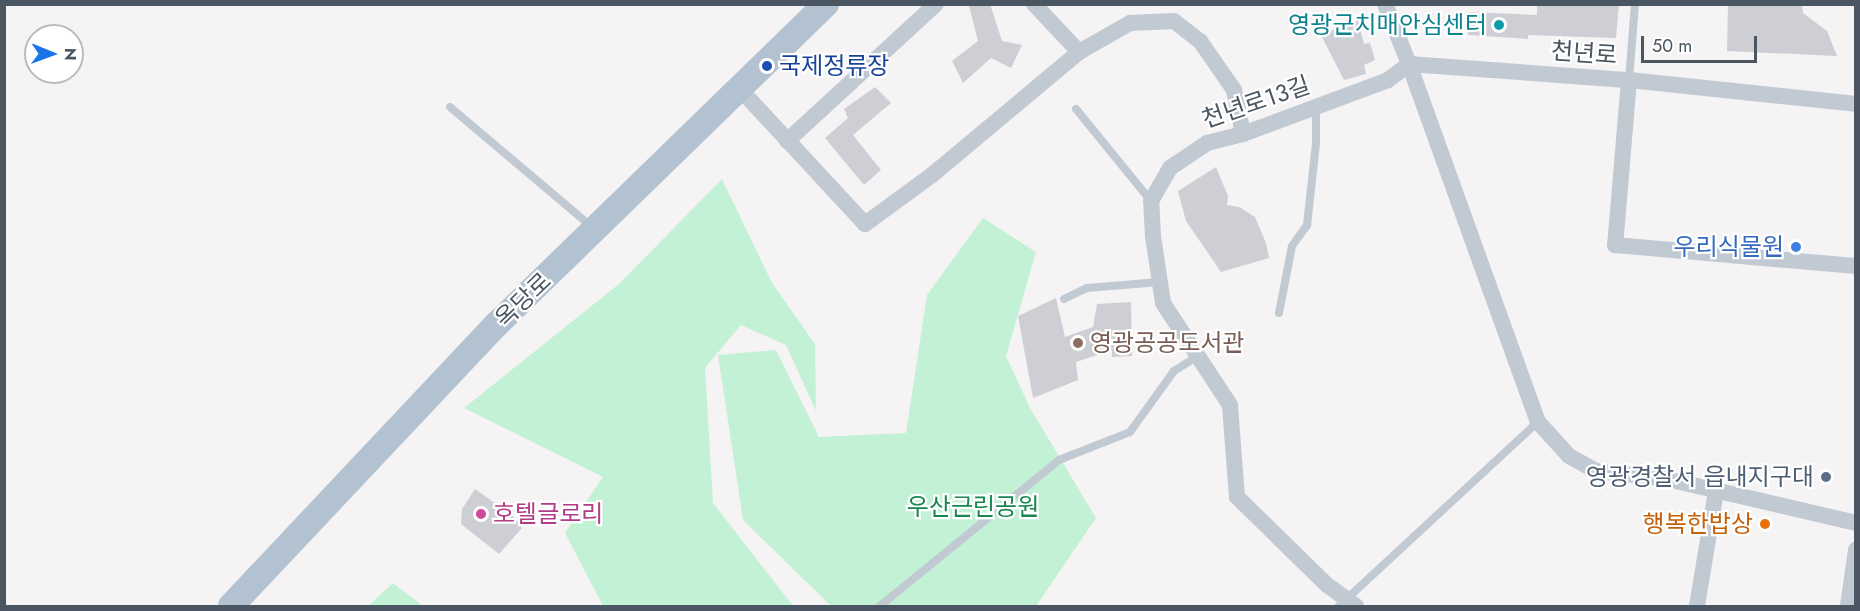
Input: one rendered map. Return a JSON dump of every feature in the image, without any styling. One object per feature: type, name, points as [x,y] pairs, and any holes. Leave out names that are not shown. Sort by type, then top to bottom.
[{"type":"main road","name":"옥당로","points":[[231,606],[497,324],[826,4]]},
{"type":"street","points":[[787,141],[936,4]]},
{"type":"street","points":[[1034,4],[1079,52]]},
{"type":"street","points":[[1385,4],[1409,64],[1538,422],[1569,456],[1596,471],[1663,478],[1856,524]]},
{"type":"street","points":[[740,89],[865,224],[932,175],[1079,52],[1130,23],[1174,21],[1200,40],[1234,90],[1243,134]]},
{"type":"street","name":"천년로","points":[[1409,64],[1629,80],[1856,104]]},
{"type":"street","name":"천년로13길","points":[[1151,201],[1170,168],[1207,143],[1243,134],[1388,80],[1409,64]]},
{"type":"street","points":[[1629,80],[1615,245],[1856,266]]},
{"type":"street","points":[[1151,201],[1153,236],[1163,303],[1230,405],[1236,497],[1348,604]]},
{"type":"street","points":[[1697,606],[1716,491]]},
{"type":"street","points":[[1848,606],[1856,550]]},
{"type":"lane","points":[[1629,80],[1635,4]]},
{"type":"lane","points":[[450,106],[595,230]]},
{"type":"lane","points":[[1280,313],[1292,246],[1307,225],[1316,143],[1316,106]]},
{"type":"lane","points":[[1077,109],[1151,201]]},
{"type":"lane","points":[[1064,299],[1087,288],[1160,282]]},
{"type":"lane","points":[[880,606],[1059,460],[1130,432],[1174,371],[1198,356]]},
{"type":"lane","points":[[1348,604],[1538,422]]},
{"type":"green space","points":[[722,179],[772,283],[815,344],[816,411],[786,345],[741,325],[705,368],[713,503],[793,606],[603,606],[565,533],[603,477],[464,408],[619,284]]},
{"type":"green space","name":"우산근린공원","points":[[983,218],[1036,252],[1006,356],[1030,408],[1096,518],[1036,606],[831,606],[743,520],[718,355],[776,350],[819,437],[906,433],[927,295]]},
{"type":"green space","points":[[393,583],[423,606],[368,606]]},
{"type":"building","points":[[990,4],[1002,41],[1022,45],[1011,68],[991,58],[963,83],[952,61],[978,41],[969,6]]},
{"type":"building","points":[[1537,4],[1619,4],[1616,38],[1528,35],[1528,39],[1468,35],[1470,12],[1537,15]]},
{"type":"building","points":[[1728,4],[1802,4],[1803,13],[1827,31],[1837,56],[1727,51]]},
{"type":"building","points":[[1358,20],[1364,44],[1370,43],[1375,60],[1364,65],[1366,74],[1344,80],[1321,35]]},
{"type":"building","points":[[875,87],[891,103],[853,135],[881,170],[864,185],[825,138],[848,118],[844,109]]},
{"type":"building","points":[[1216,167],[1228,196],[1227,205],[1239,207],[1255,217],[1266,243],[1269,258],[1221,272],[1186,221],[1178,191]]},
{"type":"building","name":"영광공공도서관","points":[[1056,298],[1065,337],[1093,327],[1097,304],[1131,302],[1132,356],[1112,357],[1112,350],[1076,362],[1078,380],[1033,398],[1018,316]]},
{"type":"building","points":[[475,489],[512,515],[522,528],[499,554],[461,524],[462,509]]},
{"type":"place","name":"영광군치매안심센터","points":[[1499,25]]},
{"type":"place","name":"국제정류장","points":[[767,66]]},
{"type":"place","name":"우리식물원","points":[[1796,247]]},
{"type":"place","name":"영광공공도서관","points":[[1078,343]]},
{"type":"place","name":"영광경찰서 읍내지구대","points":[[1826,477]]},
{"type":"place","name":"호텔글로리","points":[[481,514]]},
{"type":"place","name":"행복한밥상","points":[[1765,524]]}]
